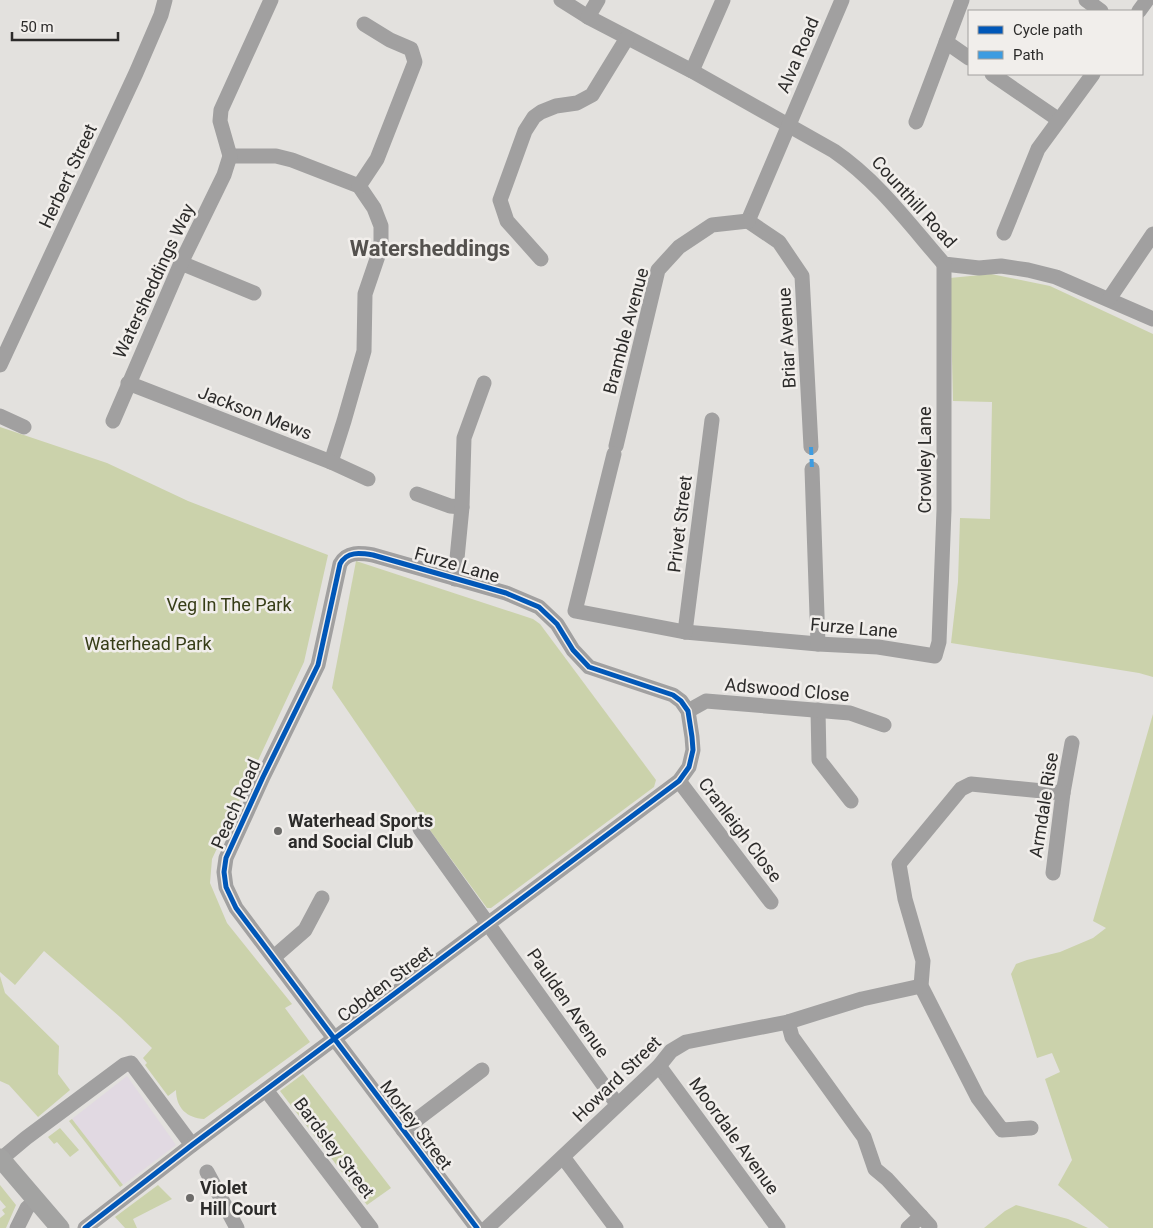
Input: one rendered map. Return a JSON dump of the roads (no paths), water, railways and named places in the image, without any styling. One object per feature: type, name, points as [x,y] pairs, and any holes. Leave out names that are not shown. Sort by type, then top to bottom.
[{"type":"main road","points":[[0,1159],[36,1200],[55,1226]]},
{"type":"street","name":"Herbert Street","points":[[0,365],[4,344],[136,73],[161,15],[165,0]]},
{"type":"street","points":[[271,0],[220,110],[220,121],[230,156],[276,156],[292,160],[358,186],[374,208],[381,226],[381,247],[366,294],[364,351],[330,462]]},
{"type":"street","name":"Counthill Road","points":[[561,0],[588,17],[692,72],[854,164],[944,264],[979,268],[1001,266],[1056,277],[1153,319]]},
{"type":"street","points":[[588,17],[598,0]]},
{"type":"street","points":[[692,72],[723,0]]},
{"type":"street","name":"Alva Road","points":[[748,221],[842,0]]},
{"type":"street","points":[[916,122],[962,0]]},
{"type":"street","points":[[1086,0],[1100,10]]},
{"type":"street","points":[[358,186],[377,159],[415,62],[411,49],[390,40],[364,24]]},
{"type":"street","points":[[541,259],[507,221],[500,200],[525,131],[534,117],[541,112],[556,106],[577,103],[592,95],[627,38]]},
{"type":"street","points":[[946,42],[968,57]]},
{"type":"street","points":[[993,75],[1059,120]]},
{"type":"street","points":[[1004,233],[1038,148],[1092,75]]},
{"type":"street","name":"Watersheddings Way","points":[[112,421],[181,263],[224,174],[230,156]]},
{"type":"street","name":"Briar Avenue","points":[[748,221],[779,242],[802,276],[811,447]]},
{"type":"street","name":"Bramble Avenue","points":[[575,611],[658,270],[679,246],[712,225],[748,221]]},
{"type":"street","points":[[1109,299],[1153,234]]},
{"type":"street","points":[[181,263],[254,293]]},
{"type":"street","name":"Crowley Lane","points":[[935,656],[939,642],[944,510],[944,264]]},
{"type":"street","name":"Jackson Mews","points":[[128,383],[330,462],[368,479]]},
{"type":"street","points":[[455,579],[462,507],[464,438],[484,384]]},
{"type":"street","points":[[0,416],[24,427]]},
{"type":"street","name":"Privet Street","points":[[685,632],[712,420]]},
{"type":"street","points":[[812,469],[818,644]]},
{"type":"street","points":[[417,494],[450,506],[462,507]]},
{"type":"street","name":"Furze Lane","points":[[343,559],[353,553],[373,555],[506,593],[539,607],[557,624],[573,650],[589,667],[673,695],[681,701],[688,711]]},
{"type":"street","name":"Peach Road","points":[[335,1039],[232,900],[226,887],[225,865],[226,858],[263,777],[318,665],[340,564],[343,559]]},
{"type":"street","name":"Furze Lane","points":[[575,611],[685,632],[818,644],[878,647],[935,656]]},
{"type":"street","name":"Adswood Close","points":[[688,711],[706,701],[850,713],[884,725]]},
{"type":"street","points":[[818,710],[819,760],[850,801]]},
{"type":"street","points":[[679,780],[689,767],[693,750],[688,711]]},
{"type":"street","name":"Armdale Rise","points":[[1053,873],[1063,793],[1072,743]]},
{"type":"street","name":"Cranleigh Close","points":[[679,780],[771,902]]},
{"type":"street","name":"Cobden Street","points":[[85,1228],[192,1145],[679,780]]},
{"type":"street","points":[[1031,1128],[1002,1130],[978,1098],[921,986],[923,960],[906,899],[899,864],[961,789],[971,784],[1063,793]]},
{"type":"street","name":"Paulden Avenue","points":[[420,830],[489,923],[617,1104]]},
{"type":"street","points":[[274,957],[305,930],[322,898]]},
{"type":"street","name":"Howard Street","points":[[487,1228],[659,1066],[671,1051],[686,1042],[788,1022],[862,1000],[921,986]]},
{"type":"street","points":[[788,1022],[792,1037],[864,1136],[875,1169],[887,1179],[925,1221],[908,1228]]},
{"type":"street","name":"Morley Street","points":[[335,1039],[477,1228]]},
{"type":"street","points":[[0,1159],[124,1066],[131,1063],[192,1145]]},
{"type":"street","name":"Moordale Avenue","points":[[659,1066],[778,1228]]},
{"type":"street","points":[[403,1130],[482,1070]]},
{"type":"street","name":"Bardsley Street","points":[[266,1090],[371,1228]]},
{"type":"street","points":[[563,1157],[616,1228]]},
{"type":"street","points":[[207,1172],[237,1228]]},
{"type":"street","points":[[17,1228],[27,1208],[36,1200]]},
{"type":"place","name":"Waterhead Sports and Social Club","points":[[278,831]]},
{"type":"place","name":"Violet Hill Court","points":[[190,1198]]},
{"type":"district","name":"Watersheddings","points":[[430,248]]},
{"type":"park label","name":"Veg In The Park","points":[[229,605]]},
{"type":"park label","name":"Waterhead Park","points":[[148,644]]}]
